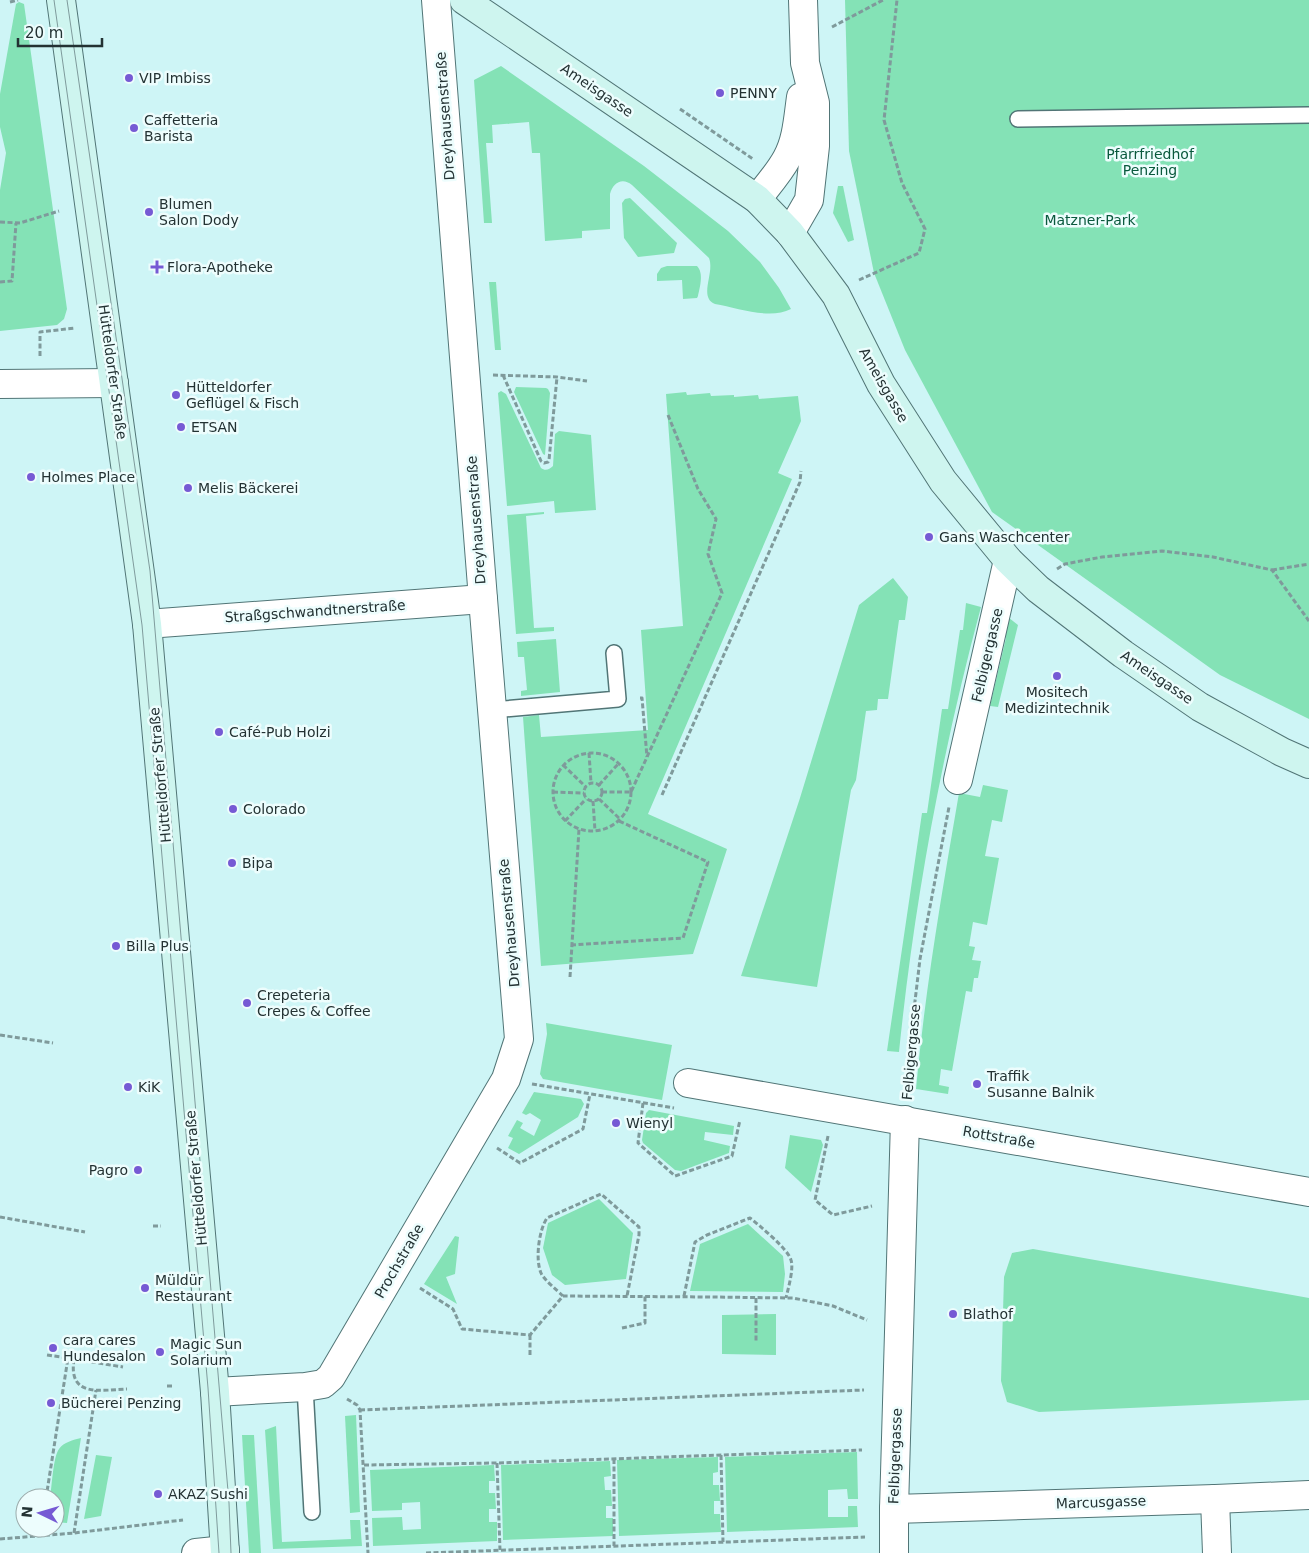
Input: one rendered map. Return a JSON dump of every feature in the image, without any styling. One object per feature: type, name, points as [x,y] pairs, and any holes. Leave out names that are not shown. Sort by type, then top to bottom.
[{"type":"main road","name":"Hütteldorfer Straße","points":[[61,0],[147,624],[215,1392],[225,1551]]},
{"type":"main road","name":"Ameisgasse","points":[[464,0],[757,199],[790,233],[836,295],[881,384],[943,480],[1008,560],[1038,589],[1115,648],[1177,691],[1208,711],[1282,752],[1309,764]]},
{"type":"street","name":"Dreyhausenstraße","points":[[436,0],[519,1039]]},
{"type":"street","points":[[757,199],[786,159],[796,133],[804,53],[803,0]]},
{"type":"street","points":[[790,233],[809,200],[816,146],[814,103],[804,53]]},
{"type":"street","points":[[0,384],[114,383]]},
{"type":"street","name":"Felbigergasse","points":[[958,780],[1008,560]]},
{"type":"street","name":"Straßgschwandtnerstraße","points":[[147,624],[483,599]]},
{"type":"street","name":"Prochstraße","points":[[320,1383],[507,1075],[519,1039]]},
{"type":"street","name":"Rottstraße","points":[[688,1083],[1309,1192]]},
{"type":"street","name":"Felbigergasse","points":[[894,1553],[905,1120]]},
{"type":"street","points":[[215,1392],[320,1383]]},
{"type":"street","name":"Marcusgasse","points":[[894,1508],[1309,1495]]},
{"type":"street","points":[[1215,1499],[1217,1553]]},
{"type":"street","points":[[196,1553],[225,1551]]},
{"type":"lane","points":[[1018,119],[1309,115]]},
{"type":"lane","points":[[492,710],[618,699],[614,653]]},
{"type":"lane","points":[[312,1512],[320,1383]]},
{"type":"path","points":[[10,2],[18,0]]},
{"type":"path","points":[[804,53],[883,0]]},
{"type":"path","points":[[859,288],[856,282],[919,253],[925,229],[902,183],[884,120],[897,0]]},
{"type":"path","points":[[0,222],[16,223],[59,211]]},
{"type":"path","points":[[0,282],[12,281],[16,223]]},
{"type":"path","points":[[40,357],[40,332],[75,328]]},
{"type":"path","points":[[490,375],[557,377],[587,381]]},
{"type":"path","points":[[503,375],[541,461],[544,463],[549,460],[557,377]]},
{"type":"path","points":[[631,792],[626,773],[619,763],[603,754],[589,752],[573,756],[558,770],[554,780],[553,800],[556,810],[565,821],[579,829],[589,831],[610,827],[625,813],[630,803],[631,792],[722,593],[708,554],[716,519],[698,489],[668,415]]},
{"type":"path","points":[[662,795],[800,482],[801,471]]},
{"type":"path","points":[[1062,576],[1054,570],[1064,564],[1102,557],[1162,551],[1213,557],[1272,570],[1309,564]]},
{"type":"path","points":[[1272,570],[1309,621]]},
{"type":"path","points":[[618,699],[642,698],[647,757]]},
{"type":"path","points":[[589,752],[591,783]]},
{"type":"path","points":[[599,785],[619,763]]},
{"type":"path","points":[[563,765],[586,786]]},
{"type":"path","name":"Felbigergasse","points":[[905,1120],[906,1077],[920,959],[953,787],[958,780]]},
{"type":"path","points":[[591,783],[599,785],[602,792],[599,799],[593,801],[586,798],[584,793],[586,786],[591,783]]},
{"type":"path","points":[[553,792],[584,793]]},
{"type":"path","points":[[602,792],[631,792]]},
{"type":"path","points":[[565,821],[586,798]]},
{"type":"path","points":[[571,945],[683,938],[708,862],[619,820],[599,799]]},
{"type":"path","points":[[593,801],[595,831]]},
{"type":"path","points":[[570,977],[579,829]]},
{"type":"path","points":[[0,1035],[53,1043]]},
{"type":"path","points":[[507,1075],[532,1084],[684,1110],[688,1083]]},
{"type":"path","points":[[497,1148],[520,1163],[583,1129],[590,1094]]},
{"type":"path","points":[[643,1103],[638,1143],[675,1176],[732,1156],[740,1120]]},
{"type":"path","points":[[828,1136],[816,1200],[833,1215],[872,1206]]},
{"type":"path","points":[[627,1296],[639,1227],[601,1194],[547,1218],[544,1222],[538,1252],[541,1274],[563,1296],[793,1298],[833,1306],[867,1320]]},
{"type":"path","points":[[0,1217],[85,1232]]},
{"type":"path","points":[[684,1296],[695,1242],[706,1235],[750,1218],[781,1246],[791,1260],[791,1275],[786,1298]]},
{"type":"path","points":[[153,1226],[161,1226]]},
{"type":"path","points":[[420,1288],[454,1309],[462,1329],[530,1335]]},
{"type":"path","points":[[530,1356],[530,1335],[563,1296]]},
{"type":"path","points":[[622,1328],[645,1323],[645,1296]]},
{"type":"path","points":[[756,1298],[756,1341]]},
{"type":"path","points":[[47,1356],[123,1366]]},
{"type":"path","points":[[48,1488],[68,1358]]},
{"type":"path","points":[[74,1359],[72,1372],[76,1384],[81,1387],[96,1390],[127,1389]]},
{"type":"path","points":[[320,1383],[357,1405],[360,1410],[368,1553]]},
{"type":"path","points":[[167,1386],[173,1386]]},
{"type":"path","points":[[74,1533],[96,1390]]},
{"type":"path","points":[[360,1410],[864,1390]]},
{"type":"path","points":[[364,1465],[862,1450]]},
{"type":"path","points":[[721,1455],[723,1542]]},
{"type":"path","points":[[614,1458],[614,1546]]},
{"type":"path","points":[[497,1462],[500,1550]]},
{"type":"path","points":[[65,1534],[183,1520]]},
{"type":"path","points":[[426,1553],[866,1537]]},
{"type":"path","points":[[0,1539],[15,1538]]},
{"type":"green space","name":"Pfarrfriedhof Penzing","points":[[845,0],[1309,0],[1309,719],[1220,675],[992,512],[905,350],[874,273],[849,151]]},
{"type":"green space","points":[[19,2],[24,4],[67,309],[64,319],[57,325],[0,331],[0,190],[6,153],[0,127],[0,94],[16,4]]},
{"type":"green space","points":[[501,66],[644,166],[728,231],[760,262],[779,288],[791,309],[783,312],[764,313],[715,304],[710,301],[707,290],[710,271],[709,258],[632,185],[625,181],[618,182],[610,194],[610,229],[582,231],[582,238],[545,241],[540,153],[532,153],[529,122],[492,125],[493,143],[486,143],[492,223],[484,223],[474,80]]},
{"type":"green space","points":[[838,186],[843,186],[854,240],[848,242],[833,213]]},
{"type":"green space","points":[[630,198],[677,243],[674,253],[638,257],[624,238],[622,203],[625,199]]},
{"type":"green space","points":[[667,266],[697,266],[701,276],[697,298],[683,299],[682,280],[657,281],[657,274],[661,268]]},
{"type":"green space","points":[[489,282],[496,282],[501,350],[495,350]]},
{"type":"green space","points":[[516,387],[546,388],[550,393],[545,455],[514,392]]},
{"type":"green space","points":[[501,391],[506,394],[542,469],[547,470],[553,466],[555,434],[559,431],[591,435],[596,510],[555,513],[554,501],[507,506],[498,393]]},
{"type":"green space","points":[[686,392],[687,395],[710,393],[711,396],[734,395],[734,397],[758,395],[759,399],[798,396],[801,421],[778,473],[792,479],[648,814],[727,849],[693,954],[541,966],[523,717],[539,715],[541,737],[648,730],[641,630],[683,626],[666,394]]},
{"type":"green space","points":[[544,512],[544,514],[526,516],[534,628],[554,627],[554,631],[516,634],[507,515]]},
{"type":"green space","points":[[893,578],[908,597],[905,620],[899,620],[888,699],[878,699],[877,710],[866,711],[856,780],[851,790],[817,987],[741,976],[800,798],[859,605]]},
{"type":"green space","points":[[966,603],[981,607],[954,716],[931,828],[905,996],[899,1052],[887,1051],[922,813],[927,813],[942,709],[948,709],[960,630],[963,630]]},
{"type":"green space","points":[[1004,614],[1018,625],[998,707],[990,706],[1006,638],[999,630]]},
{"type":"green space","points":[[556,639],[560,692],[521,696],[521,691],[527,690],[524,657],[518,657],[517,642]]},
{"type":"green space","points":[[983,785],[1008,790],[1002,822],[992,820],[985,856],[999,858],[987,925],[973,922],[969,946],[975,947],[972,960],[981,961],[978,978],[974,978],[972,992],[966,991],[952,1071],[941,1069],[939,1085],[949,1087],[948,1094],[916,1089],[929,978],[959,793],[980,797]]},
{"type":"green space","points":[[546,1023],[672,1045],[662,1100],[543,1079],[540,1074],[547,1034]]},
{"type":"green space","points":[[534,1092],[581,1099],[584,1104],[578,1117],[519,1154],[508,1148],[513,1138],[508,1136],[517,1120],[523,1123],[520,1128],[534,1136],[541,1120],[530,1113],[526,1115],[522,1113]]},
{"type":"green space","points":[[649,1110],[734,1126],[733,1135],[705,1132],[704,1140],[730,1146],[729,1153],[681,1171],[675,1170],[643,1143],[646,1113]]},
{"type":"green space","points":[[790,1135],[821,1140],[823,1145],[811,1192],[785,1168]]},
{"type":"green space","points":[[599,1199],[633,1233],[626,1279],[565,1285],[552,1275],[543,1248],[548,1223]]},
{"type":"green space","points":[[748,1224],[783,1256],[785,1274],[783,1292],[690,1291],[700,1244]]},
{"type":"green space","points":[[455,1236],[459,1237],[455,1274],[446,1277],[457,1304],[424,1284]]},
{"type":"green space","points":[[1033,1249],[1309,1298],[1309,1400],[1039,1412],[1007,1402],[1001,1381],[1004,1277],[1012,1253]]},
{"type":"green space","points":[[776,1314],[776,1355],[722,1354],[722,1315]]},
{"type":"green space","points":[[356,1415],[360,1512],[350,1513],[345,1416]]},
{"type":"green space","points":[[276,1426],[282,1542],[351,1539],[350,1520],[360,1520],[362,1546],[273,1549],[265,1430]]},
{"type":"green space","points":[[242,1435],[254,1435],[261,1553],[249,1553]]},
{"type":"green space","points":[[81,1438],[67,1523],[65,1523],[65,1488],[51,1488],[57,1453],[66,1443]]},
{"type":"green space","points":[[857,1452],[858,1499],[848,1499],[847,1489],[828,1490],[828,1517],[848,1517],[848,1506],[857,1506],[858,1527],[727,1532],[725,1457]]},
{"type":"green space","points":[[96,1455],[112,1457],[101,1516],[84,1519]]},
{"type":"green space","points":[[718,1457],[718,1472],[713,1473],[713,1485],[719,1485],[720,1501],[714,1501],[714,1514],[720,1514],[721,1532],[619,1536],[617,1460]]},
{"type":"green space","points":[[610,1461],[611,1476],[604,1477],[605,1490],[611,1490],[612,1506],[606,1506],[606,1518],[613,1518],[613,1536],[503,1540],[501,1465]]},
{"type":"green space","points":[[494,1465],[495,1481],[489,1481],[489,1493],[495,1493],[496,1509],[489,1509],[489,1522],[497,1522],[497,1541],[373,1546],[372,1518],[402,1517],[403,1530],[421,1529],[420,1502],[402,1503],[402,1510],[372,1511],[370,1470]]},
{"type":"tram line","points":[[54,0],[142,625],[208,1388],[219,1553]]},
{"type":"tram line","points":[[67,0],[150,571],[229,1503],[231,1553]]},
{"type":"place","name":"VIP Imbiss","points":[[129,78]]},
{"type":"place","name":"PENNY","points":[[720,93]]},
{"type":"place","name":"Caffetteria Barista","points":[[134,128]]},
{"type":"place","name":"Blumen Salon Dody","points":[[149,212]]},
{"type":"place","name":"Flora-Apotheke","points":[[157,267]]},
{"type":"place","name":"Hütteldorfer Geflügel & Fisch","points":[[176,395]]},
{"type":"place","name":"ETSAN","points":[[181,427]]},
{"type":"place","name":"Holmes Place","points":[[31,477]]},
{"type":"place","name":"Melis Bäckerei","points":[[188,488]]},
{"type":"place","name":"Gans Waschcenter","points":[[929,537]]},
{"type":"place","name":"Mositech Medizintechnik","points":[[1057,676]]},
{"type":"place","name":"Café-Pub Holzi","points":[[219,732]]},
{"type":"place","name":"Colorado","points":[[233,809]]},
{"type":"place","name":"Bipa","points":[[232,863]]},
{"type":"place","name":"Billa Plus","points":[[116,946]]},
{"type":"place","name":"Crepeteria Crepes & Coffee","points":[[247,1003]]},
{"type":"place","name":"Traffik Susanne Balnik","points":[[977,1084]]},
{"type":"place","name":"KiK","points":[[128,1087]]},
{"type":"place","name":"Wienyl","points":[[616,1123]]},
{"type":"place","name":"Pagro","points":[[138,1170]]},
{"type":"place","name":"Müldür Restaurant","points":[[145,1288]]},
{"type":"place","name":"Blathof","points":[[953,1314]]},
{"type":"place","name":"cara cares Hundesalon","points":[[53,1348]]},
{"type":"place","name":"Magic Sun Solarium","points":[[160,1352]]},
{"type":"place","name":"Bücherei Penzing","points":[[51,1403]]},
{"type":"place","name":"AKAZ Sushi","points":[[158,1494]]},
{"type":"park label","name":"Matzner-Park","points":[[1090,220]]}]
